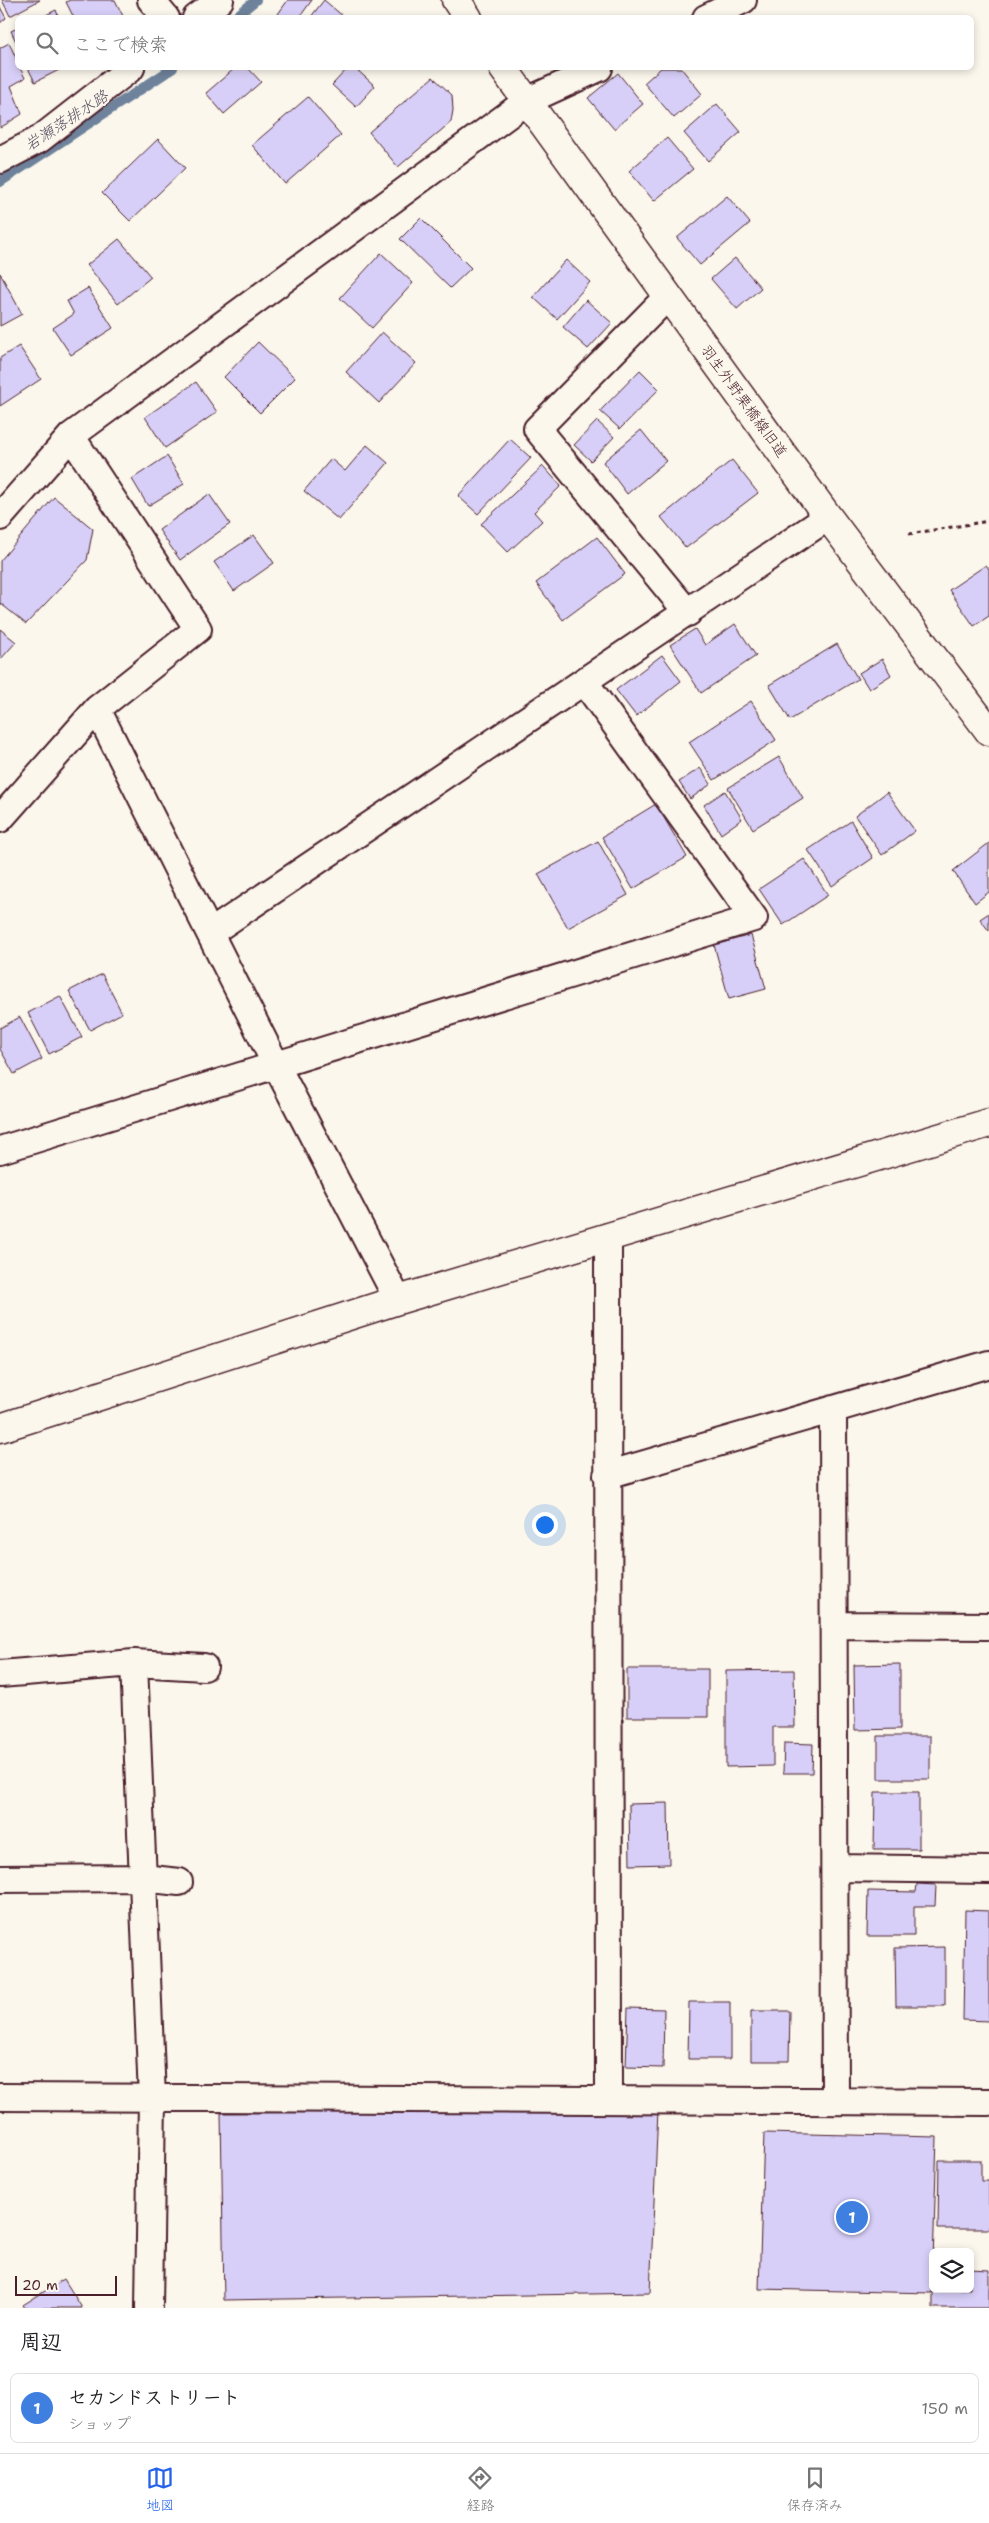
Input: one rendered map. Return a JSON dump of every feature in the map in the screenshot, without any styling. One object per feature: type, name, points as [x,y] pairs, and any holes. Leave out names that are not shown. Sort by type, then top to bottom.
[{"type":"street","points":[[151,0],[164,15]]},
{"type":"street","points":[[200,15],[220,0]]},
{"type":"street","points":[[456,0],[466,15]]},
{"type":"street","points":[[712,15],[744,0]]},
{"type":"street","points":[[0,160],[40,139],[128,70]]},
{"type":"street","name":"羽生外野栗橋線旧道","points":[[505,70],[828,517],[989,731]]},
{"type":"street","points":[[0,517],[71,436],[527,101],[595,70]]},
{"type":"street","points":[[668,296],[537,429],[688,613]]},
{"type":"street","points":[[0,819],[97,709],[198,629],[71,436]]},
{"type":"street","points":[[210,933],[828,517]]},
{"type":"street","points":[[0,1150],[754,918],[584,681]]},
{"type":"street","points":[[97,709],[276,1065],[398,1300]]},
{"type":"street","points":[[0,1428],[398,1300],[989,1123]]},
{"type":"street","points":[[608,1237],[609,2100]]},
{"type":"street","points":[[607,1475],[989,1364]]},
{"type":"street","points":[[833,1410],[835,2101]]},
{"type":"street","points":[[834,1625],[989,1626]]},
{"type":"street","points":[[134,1663],[152,2098],[149,2308]]},
{"type":"street","points":[[0,1674],[134,1663],[204,1667]]},
{"type":"street","points":[[835,1868],[989,1870]]},
{"type":"street","points":[[0,1879],[143,1878],[179,1882]]},
{"type":"street","points":[[0,2098],[989,2102]]},
{"type":"path","points":[[909,534],[989,521]]},
{"type":"building","points":[[2,0],[40,0],[10,16]]},
{"type":"building","points":[[70,0],[115,0],[122,15],[72,15],[66,2]]},
{"type":"building","points":[[288,0],[312,0],[301,15],[278,14]]},
{"type":"building","points":[[324,0],[342,15],[312,15]]},
{"type":"building","points":[[0,7],[6,18],[0,23]]},
{"type":"building","points":[[56,10],[58,15],[46,15]]},
{"type":"building","points":[[15,29],[15,40],[11,31]]},
{"type":"building","points":[[9,43],[15,56],[15,70],[21,70],[25,78],[11,86],[22,114],[0,128],[0,48]]},
{"type":"building","points":[[29,70],[59,70],[35,82]]},
{"type":"building","points":[[233,70],[250,70],[261,82],[224,114],[206,93]]},
{"type":"building","points":[[346,70],[357,70],[375,86],[356,107],[332,85]]},
{"type":"building","points":[[659,70],[683,70],[702,94],[674,118],[644,83]]},
{"type":"building","points":[[618,73],[643,104],[614,129],[588,98]]},
{"type":"building","points":[[433,77],[452,95],[453,110],[451,122],[398,167],[369,132]]},
{"type":"building","points":[[308,97],[341,135],[285,184],[252,145]]},
{"type":"building","points":[[717,104],[741,132],[708,161],[684,133]]},
{"type":"building","points":[[667,138],[693,169],[654,201],[629,171]]},
{"type":"building","points":[[158,139],[185,168],[130,221],[102,193]]},
{"type":"building","points":[[727,196],[750,223],[700,265],[677,238]]},
{"type":"building","points":[[421,218],[471,268],[450,288],[400,239]]},
{"type":"building","points":[[119,239],[151,277],[118,304],[87,265]]},
{"type":"building","points":[[381,253],[413,283],[372,328],[340,298]]},
{"type":"building","points":[[735,258],[761,288],[737,309],[711,279]]},
{"type":"building","points":[[566,260],[590,282],[557,319],[533,297]]},
{"type":"building","points":[[0,273],[22,314],[0,326]]},
{"type":"building","points":[[88,288],[113,328],[71,355],[53,328],[74,314],[67,301]]},
{"type":"building","points":[[586,300],[612,323],[588,349],[563,327]]},
{"type":"building","points":[[382,332],[416,363],[379,403],[346,372]]},
{"type":"building","points":[[258,342],[295,378],[260,413],[224,377]]},
{"type":"building","points":[[19,346],[41,379],[0,406],[0,358]]},
{"type":"building","points":[[640,370],[659,389],[620,429],[600,411]]},
{"type":"building","points":[[196,382],[217,412],[165,448],[145,417]]},
{"type":"building","points":[[597,421],[614,437],[591,461],[574,445]]},
{"type":"building","points":[[641,430],[666,461],[627,494],[603,462]]},
{"type":"building","points":[[510,439],[531,458],[478,514],[458,496]]},
{"type":"building","points":[[367,445],[388,463],[339,520],[304,491],[331,459],[345,471]]},
{"type":"building","points":[[167,456],[184,484],[148,506],[132,479]]},
{"type":"building","points":[[732,460],[758,493],[686,548],[661,517]]},
{"type":"building","points":[[543,466],[561,486],[534,512],[542,521],[508,552],[481,524]]},
{"type":"building","points":[[209,494],[230,524],[180,560],[159,530]]},
{"type":"building","points":[[54,497],[93,529],[87,560],[26,624],[0,603],[0,561]]},
{"type":"building","points":[[254,535],[274,563],[234,591],[214,562]]},
{"type":"building","points":[[597,537],[625,574],[563,620],[536,583]]},
{"type":"building","points":[[986,565],[989,569],[989,616],[974,626],[949,590]]},
{"type":"building","points":[[735,624],[756,656],[701,693],[670,645],[695,629],[705,645]]},
{"type":"building","points":[[0,629],[16,642],[0,660]]},
{"type":"building","points":[[837,644],[858,679],[790,720],[769,685]]},
{"type":"building","points":[[662,655],[681,681],[636,716],[616,690]]},
{"type":"building","points":[[882,659],[891,675],[869,689],[859,673]]},
{"type":"building","points":[[751,701],[776,740],[714,780],[689,742]]},
{"type":"building","points":[[779,757],[803,798],[753,829],[728,788]]},
{"type":"building","points":[[700,768],[711,784],[690,799],[679,782]]},
{"type":"building","points":[[725,791],[742,819],[721,834],[704,805]]},
{"type":"building","points":[[887,792],[915,831],[882,855],[855,816]]},
{"type":"building","points":[[656,804],[687,857],[633,889],[602,837]]},
{"type":"building","points":[[851,821],[873,858],[832,886],[808,850]]},
{"type":"building","points":[[598,841],[628,895],[568,928],[538,874]]},
{"type":"building","points":[[989,843],[989,892],[975,903],[953,871]]},
{"type":"building","points":[[804,859],[828,895],[783,925],[759,889]]},
{"type":"building","points":[[989,913],[989,931],[980,919]]},
{"type":"building","points":[[751,935],[766,989],[729,999],[714,945]]},
{"type":"building","points":[[102,974],[122,1013],[90,1030],[69,991]]},
{"type":"building","points":[[60,996],[82,1037],[49,1054],[28,1013]]},
{"type":"building","points":[[20,1017],[42,1059],[14,1074],[0,1049],[0,1028]]},
{"type":"building","points":[[900,1664],[900,1729],[855,1730],[854,1665]]},
{"type":"building","points":[[627,1669],[708,1669],[708,1717],[627,1717]]},
{"type":"building","points":[[794,1670],[795,1727],[773,1727],[773,1766],[726,1767],[726,1671]]},
{"type":"building","points":[[878,1736],[930,1736],[930,1779],[878,1779]]},
{"type":"building","points":[[784,1743],[813,1744],[812,1773],[783,1773]]},
{"type":"building","points":[[875,1792],[919,1792],[919,1849],[874,1849]]},
{"type":"building","points":[[668,1803],[669,1864],[630,1865],[629,1804]]},
{"type":"building","points":[[917,1884],[936,1885],[935,1906],[914,1906],[914,1936],[867,1936],[868,1891],[916,1892]]},
{"type":"building","points":[[965,1910],[989,1911],[989,2021],[963,2020]]},
{"type":"building","points":[[945,1947],[945,2006],[896,2006],[895,1948]]},
{"type":"building","points":[[689,2002],[730,2002],[730,2059],[688,2059]]},
{"type":"building","points":[[628,2008],[664,2009],[663,2068],[626,2067]]},
{"type":"building","points":[[751,2011],[790,2011],[789,2061],[751,2061]]},
{"type":"building","points":[[658,2110],[650,2293],[224,2300],[221,2113]]},
{"type":"building","points":[[764,2133],[937,2137],[933,2248],[929,2248],[929,2293],[759,2289]]},
{"type":"building","points":[[939,2160],[981,2160],[981,2181],[989,2181],[989,2229],[938,2229]]},
{"type":"building","points":[[974,2269],[989,2270],[989,2308],[933,2308],[933,2293],[974,2293]]},
{"type":"building","points":[[64,2279],[82,2308],[25,2308],[23,2305]]},
{"type":"waterway","name":"岩瀬落排水路","points":[[238,15],[256,0]]},
{"type":"waterway","name":"岩瀬落排水路","points":[[0,182],[170,70]]},
{"type":"place","name":"セカンドストリート","points":[[852,2217]]}]
